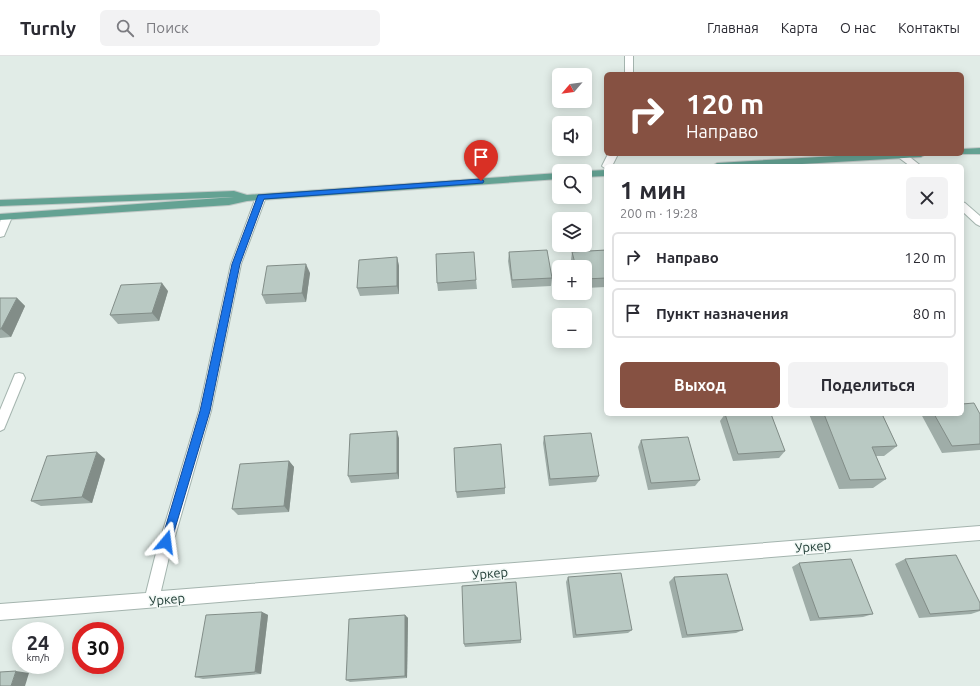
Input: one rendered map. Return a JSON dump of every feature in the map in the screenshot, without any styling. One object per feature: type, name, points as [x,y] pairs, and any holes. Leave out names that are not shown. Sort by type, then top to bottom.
[{"type":"main road","points":[[964,152],[980,151]]},
{"type":"main road","points":[[750,164],[884,156]]},
{"type":"main road","points":[[592,173],[604,170]]},
{"type":"main road","points":[[3,217],[230,202],[248,198],[552,176]]},
{"type":"main road","points":[[0,203],[234,194],[248,198]]},
{"type":"street","points":[[629,56],[630,72]]},
{"type":"street","points":[[902,156],[913,164]]},
{"type":"street","points":[[152,600],[162,557],[205,411],[236,264],[261,197]]},
{"type":"street","points":[[964,207],[980,222]]},
{"type":"street","points":[[0,233],[3,217]]},
{"type":"street","points":[[0,425],[19,378]]},
{"type":"street","name":"Уркер","points":[[0,612],[980,533]]},
{"type":"building","points":[[547,250],[552,278],[512,280],[509,252]]},
{"type":"building","points":[[604,250],[604,278],[592,279],[592,260],[574,260],[572,252]]},
{"type":"building","points":[[474,252],[476,280],[437,283],[436,254]]},
{"type":"building","points":[[397,257],[397,286],[357,288],[359,260]]},
{"type":"building","points":[[306,264],[302,293],[262,295],[267,266]]},
{"type":"building","points":[[162,283],[152,313],[110,315],[121,285]]},
{"type":"building","points":[[0,298],[17,298],[1,329],[0,329]]},
{"type":"building","points":[[974,403],[980,414],[980,444],[952,446],[935,416],[964,416],[964,404]]},
{"type":"building","points":[[726,416],[772,416],[785,451],[738,454]]},
{"type":"building","points":[[825,416],[883,416],[897,446],[872,447],[886,479],[850,480]]},
{"type":"building","points":[[397,431],[397,473],[348,476],[350,434]]},
{"type":"building","points":[[591,433],[599,476],[550,479],[544,436]]},
{"type":"building","points":[[688,437],[700,480],[651,483],[641,440]]},
{"type":"building","points":[[501,444],[505,488],[456,492],[454,448]]},
{"type":"building","points":[[97,452],[82,497],[31,501],[47,456]]},
{"type":"building","points":[[289,461],[284,506],[232,509],[240,464]]},
{"type":"building","points":[[956,555],[980,603],[980,610],[930,614],[905,559]]},
{"type":"building","points":[[851,559],[873,614],[819,618],[799,563]]},
{"type":"building","points":[[621,573],[632,630],[576,635],[568,577]]},
{"type":"building","points":[[727,574],[743,630],[687,635],[674,577]]},
{"type":"building","points":[[516,582],[521,640],[464,644],[462,586]]},
{"type":"building","points":[[262,612],[255,672],[195,677],[206,615]]},
{"type":"building","points":[[405,615],[405,676],[346,680],[349,619]]},
{"type":"building","points":[[12,671],[12,674],[15,674],[11,686],[0,686],[0,672]]},
{"type":"route","points":[[166,542],[205,411],[236,264],[261,197],[481,181]]}]
